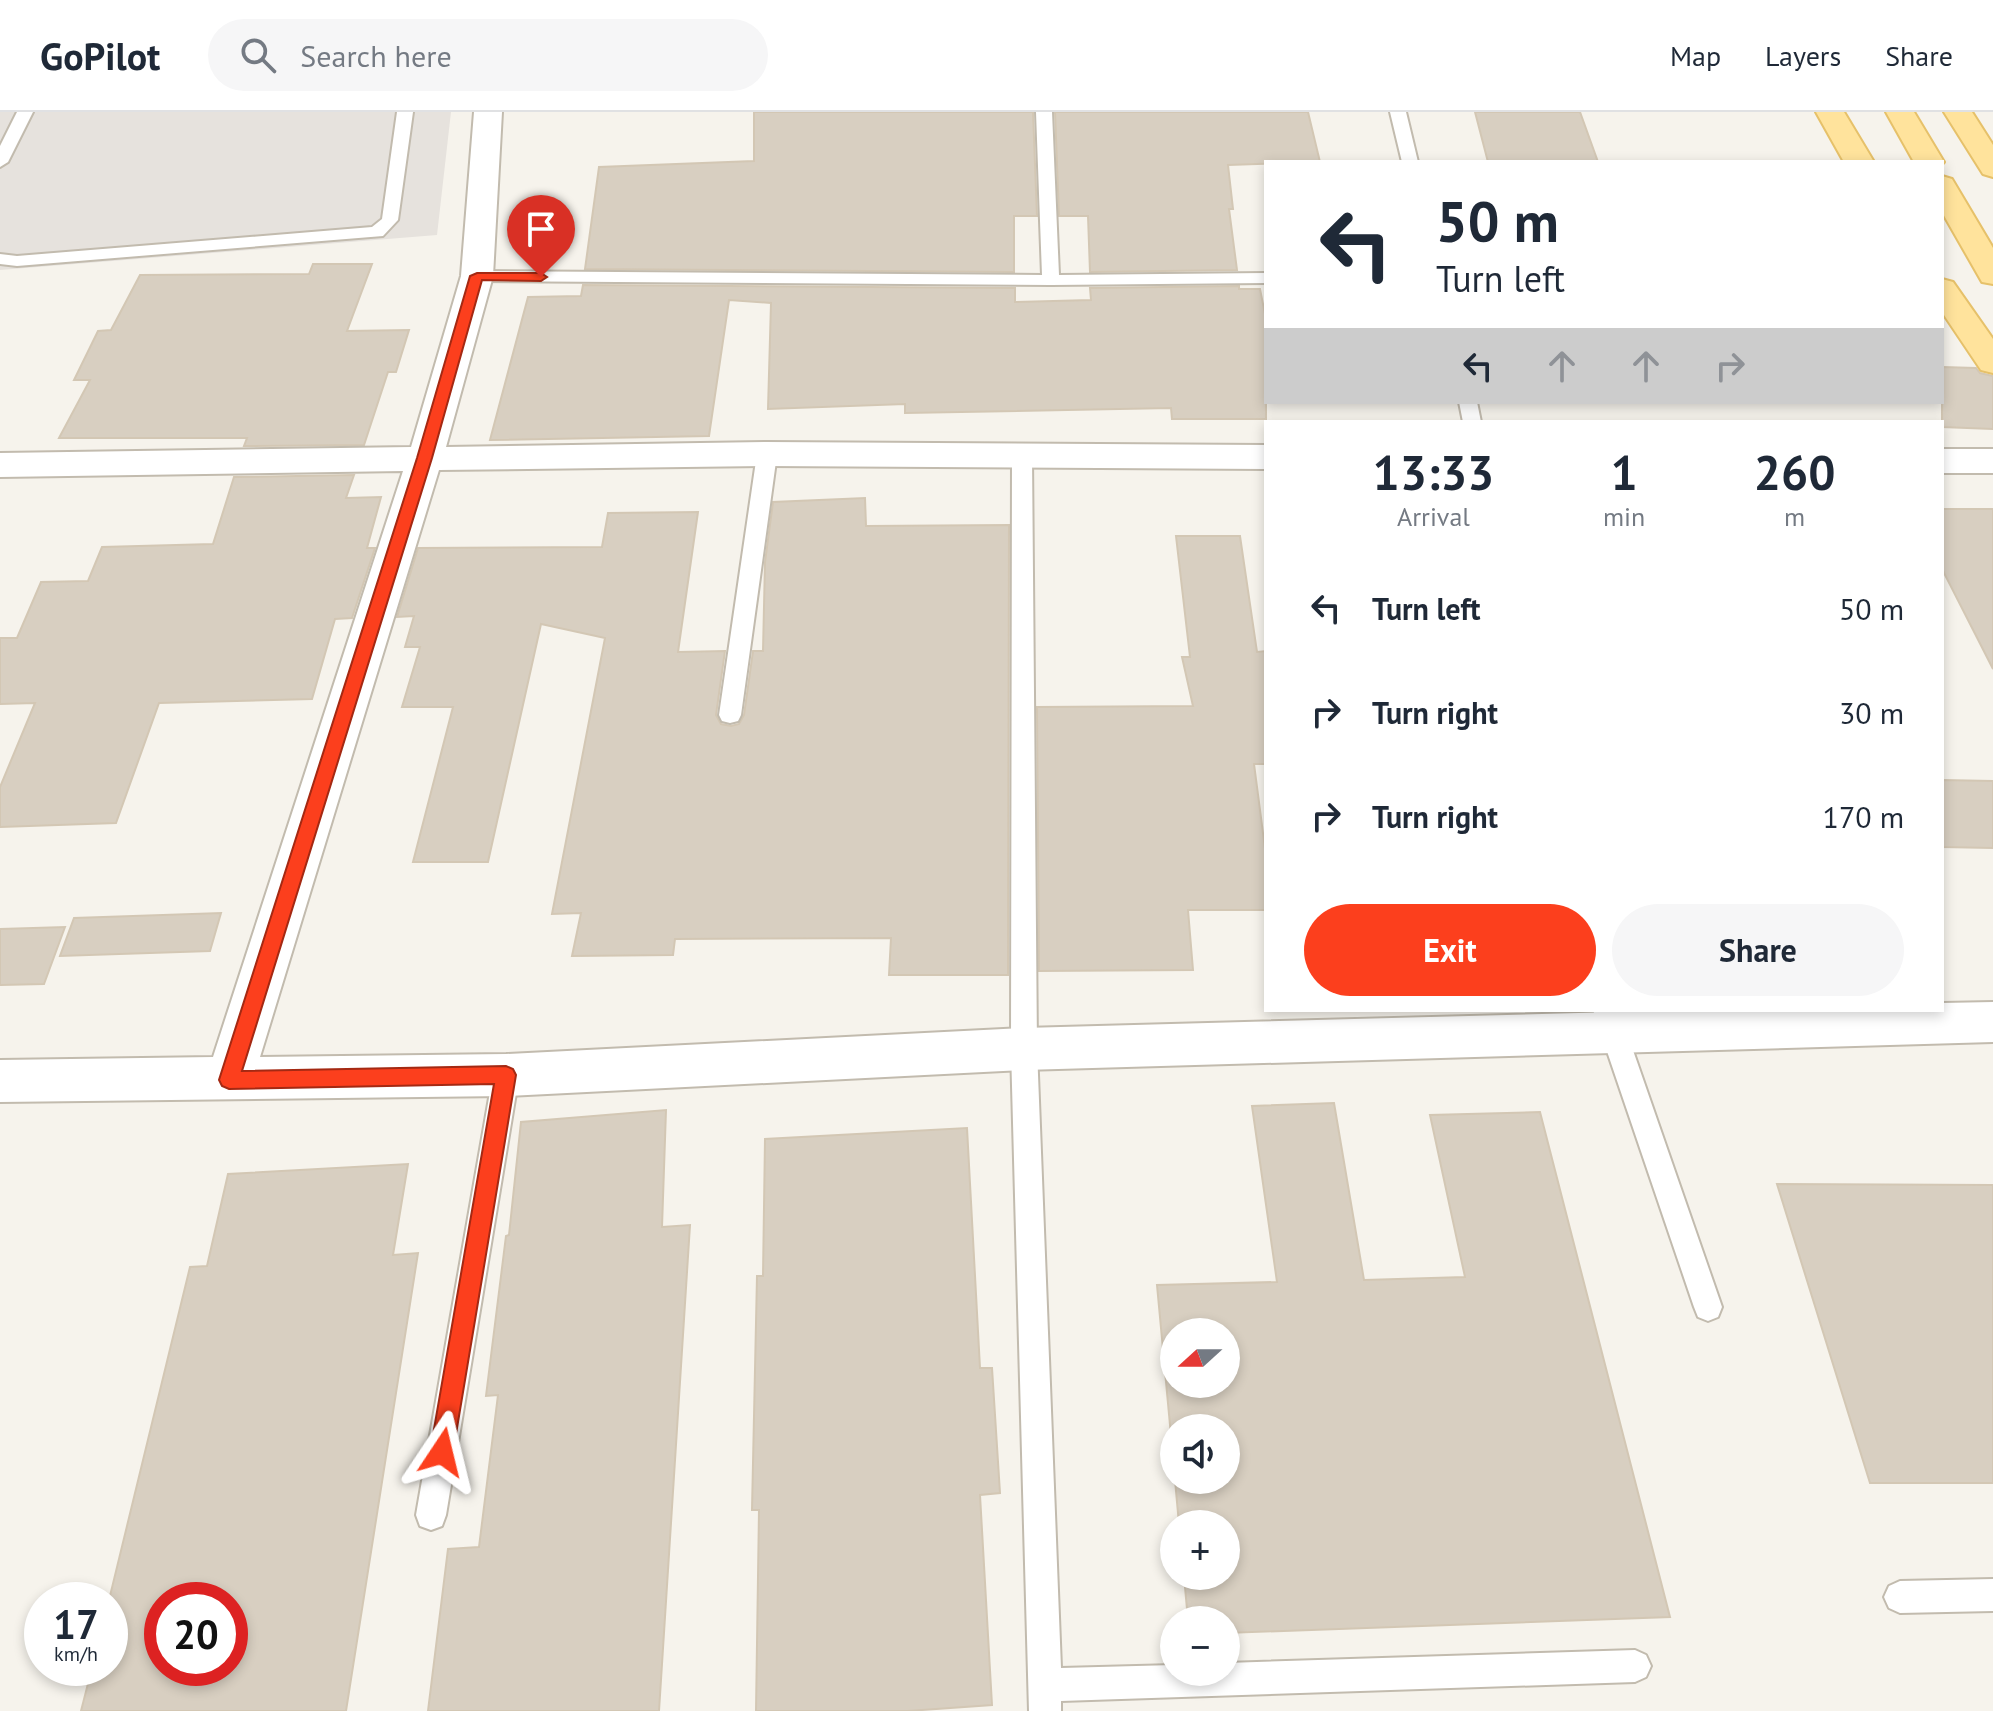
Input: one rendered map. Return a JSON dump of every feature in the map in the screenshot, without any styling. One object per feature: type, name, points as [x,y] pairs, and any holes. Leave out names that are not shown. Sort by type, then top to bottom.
[{"type":"main road","points":[[1900,112],[1928,160]]},
{"type":"main road","points":[[1958,112],[1993,168]]},
{"type":"main road","points":[[1831,115],[1858,160]]},
{"type":"main road","points":[[1944,189],[1993,275]]},
{"type":"main road","points":[[1944,292],[1993,363]]},
{"type":"street","points":[[229,1080],[425,458],[477,276],[488,112]]},
{"type":"street","points":[[0,465],[767,454],[1264,457]]},
{"type":"street","points":[[1944,461],[1993,461]]},
{"type":"street","points":[[0,1081],[506,1075],[1608,1020],[1993,1022]]},
{"type":"lane","points":[[0,162],[25,112]]},
{"type":"lane","points":[[0,259],[17,261],[377,232],[390,220],[405,112]]},
{"type":"lane","points":[[1044,112],[1051,280]]},
{"type":"lane","points":[[1398,112],[1410,160]]},
{"type":"lane","points":[[477,276],[1051,280],[1264,278]]},
{"type":"lane","points":[[730,715],[767,454]]},
{"type":"lane","points":[[1022,456],[1024,1049],[1045,1698],[1635,1666]]},
{"type":"lane","points":[[1608,1020],[1708,1307]]},
{"type":"lane","points":[[431,1515],[506,1075]]},
{"type":"lane","points":[[1900,1597],[1993,1595]]},
{"type":"shaded area","points":[[0,112],[451,112],[437,235],[0,270]]},
{"type":"building","points":[[754,112],[1033,112],[1037,216],[1014,216],[1014,272],[585,269],[599,167],[754,161]]},
{"type":"building","points":[[1055,112],[1308,112],[1320,160],[1264,160],[1264,164],[1228,165],[1233,209],[1229,209],[1237,270],[1090,272],[1088,216],[1059,216]]},
{"type":"building","points":[[1475,112],[1580,112],[1597,160],[1487,160]]},
{"type":"building","points":[[313,264],[372,264],[347,331],[409,330],[396,372],[388,372],[364,445],[244,446],[247,438],[59,438],[90,380],[74,380],[98,331],[111,330],[140,275],[309,274]]},
{"type":"building","points":[[583,285],[1015,288],[1015,302],[1091,300],[1090,288],[1239,286],[1239,289],[1260,289],[1264,309],[1266,419],[1172,419],[1171,408],[905,413],[905,404],[768,409],[771,303],[729,300],[709,436],[490,440],[528,297],[581,296]]},
{"type":"building","points":[[1944,367],[1976,368],[1980,373],[1993,376],[1993,429],[1944,427]]},
{"type":"building","points":[[354,475],[346,498],[381,497],[367,548],[375,548],[352,618],[335,619],[312,699],[159,703],[116,823],[0,827],[0,787],[35,703],[0,704],[0,638],[17,638],[41,582],[88,581],[102,547],[213,544],[234,477]]},
{"type":"building","points":[[865,498],[866,526],[1009,525],[1008,975],[889,975],[891,938],[675,939],[673,955],[572,956],[581,913],[552,914],[605,638],[541,624],[488,862],[413,862],[453,707],[402,707],[420,647],[405,647],[414,616],[397,617],[418,548],[602,547],[608,513],[698,512],[678,652],[725,651],[716,715],[721,724],[731,726],[739,724],[744,715],[753,651],[763,651],[765,562],[773,502]]},
{"type":"building","points":[[1944,509],[1993,509],[1993,669],[1944,573]]},
{"type":"building","points":[[1176,536],[1240,536],[1257,652],[1264,651],[1264,764],[1254,764],[1264,841],[1264,910],[1188,910],[1193,970],[1039,971],[1037,707],[1193,706],[1182,657],[1190,657]]},
{"type":"building","points":[[1944,780],[1993,781],[1993,848],[1944,847]]},
{"type":"building","points":[[221,913],[210,951],[60,956],[74,918]]},
{"type":"building","points":[[65,927],[44,984],[0,985],[0,929]]},
{"type":"building","points":[[1334,1103],[1364,1280],[1465,1277],[1430,1115],[1540,1112],[1670,1617],[1240,1632],[1240,1606],[1187,1606],[1185,1590],[1240,1590],[1240,1510],[1178,1510],[1176,1494],[1240,1494],[1240,1414],[1169,1414],[1167,1398],[1240,1398],[1240,1318],[1160,1318],[1157,1285],[1277,1282],[1252,1106]]},
{"type":"building","points":[[666,1110],[662,1227],[690,1225],[659,1711],[428,1711],[448,1549],[479,1547],[498,1395],[486,1396],[506,1236],[509,1235],[521,1122]]},
{"type":"building","points":[[967,1128],[980,1368],[992,1368],[1000,1493],[980,1495],[992,1705],[908,1711],[756,1711],[759,1510],[752,1510],[757,1276],[763,1276],[765,1139]]},
{"type":"building","points":[[408,1164],[393,1255],[418,1253],[346,1711],[81,1711],[87,1686],[128,1686],[128,1582],[113,1582],[190,1267],[207,1266],[228,1174]]},
{"type":"building","points":[[1777,1184],[1993,1185],[1993,1483],[1870,1483]]},
{"type":"route","points":[[442,1452],[506,1075],[229,1080],[425,458],[477,276],[541,277]]}]
